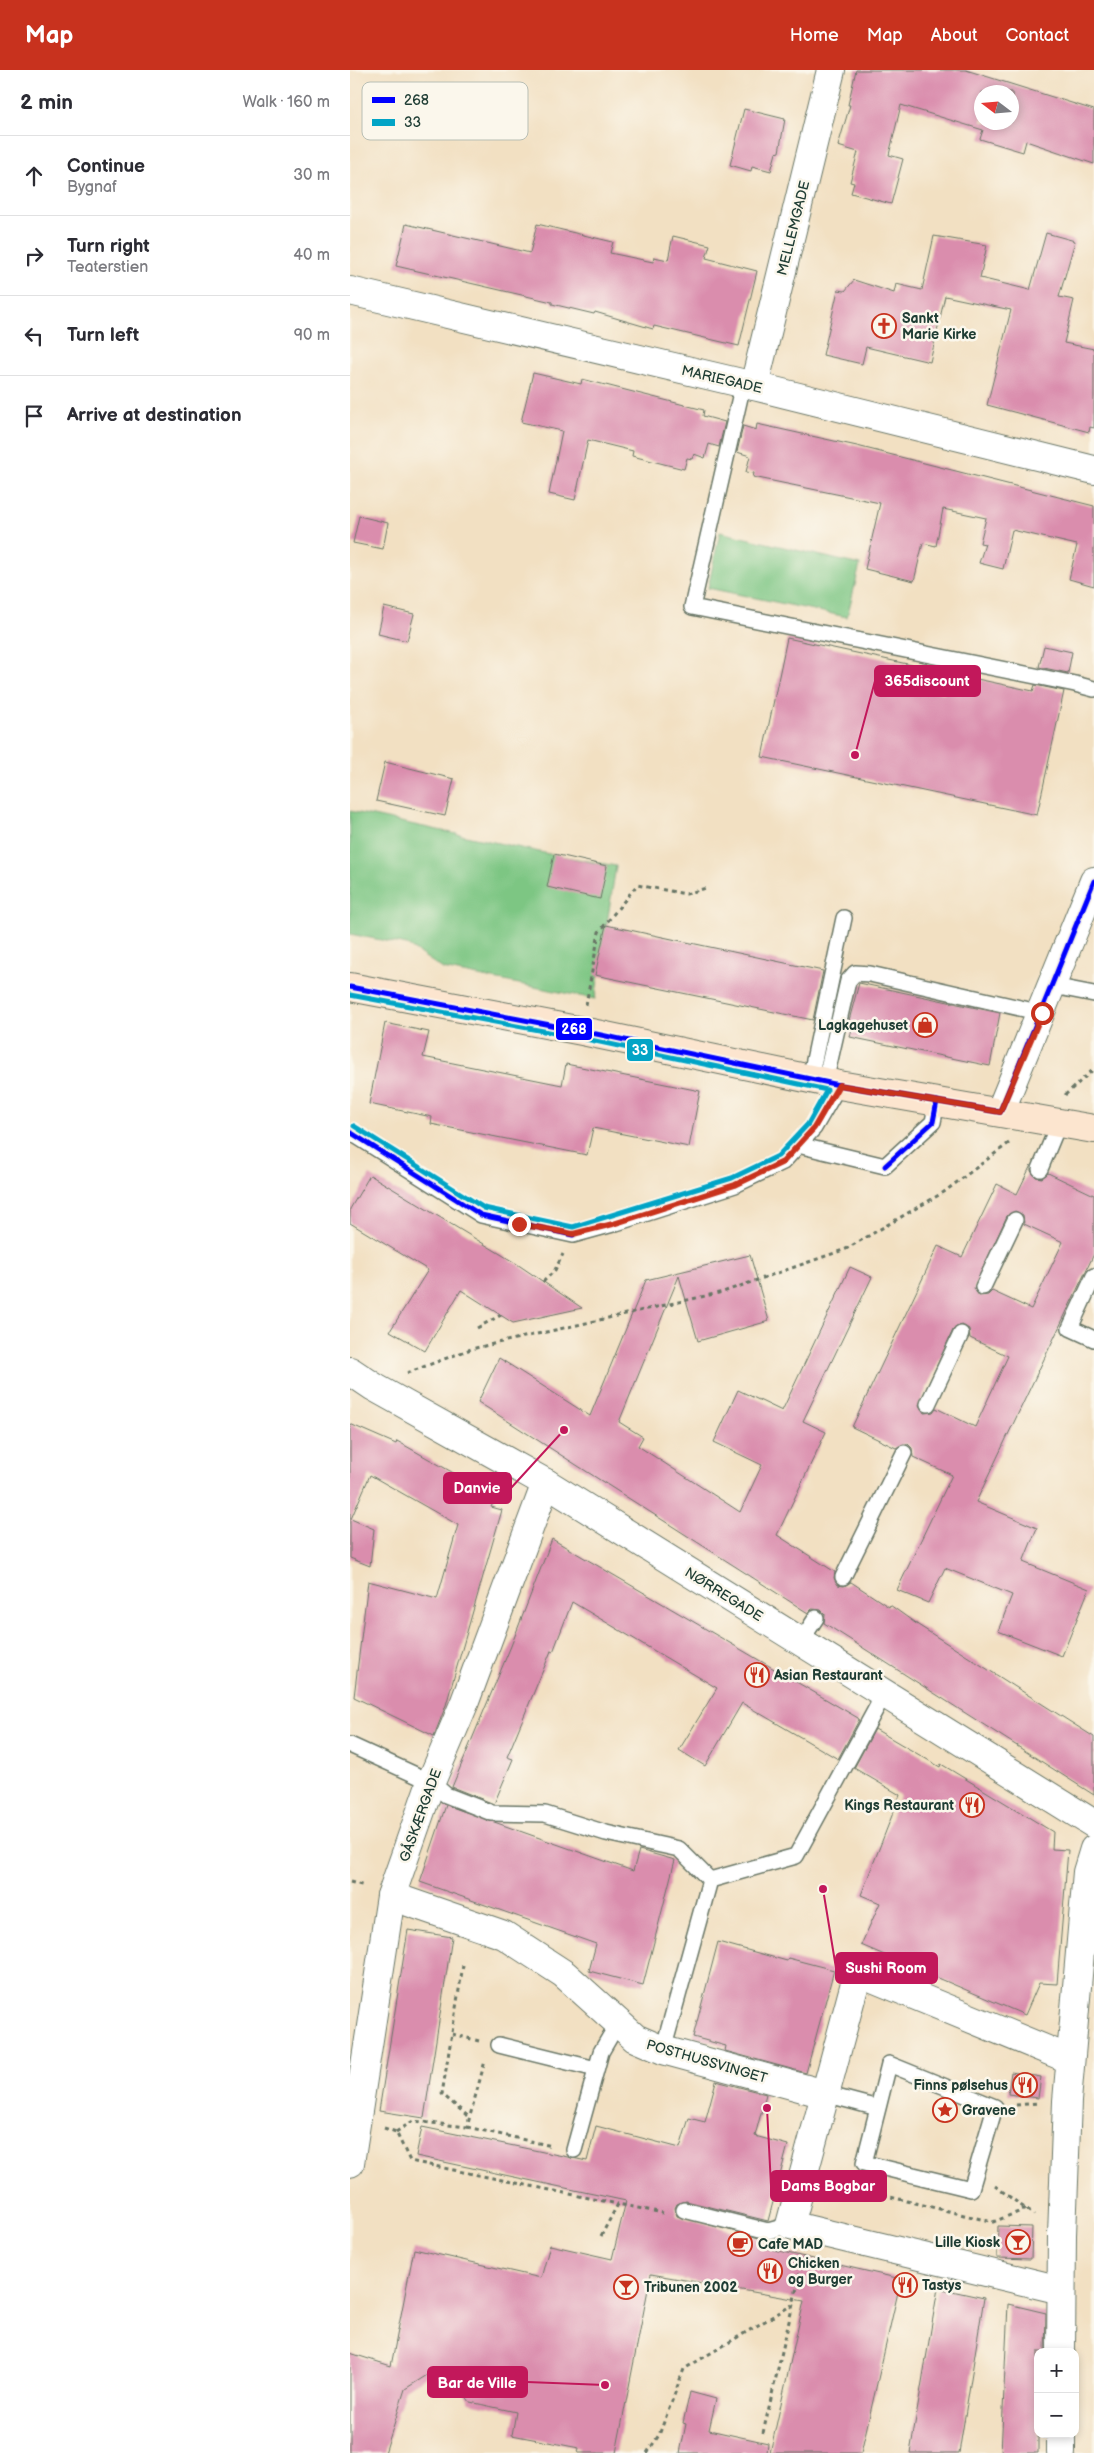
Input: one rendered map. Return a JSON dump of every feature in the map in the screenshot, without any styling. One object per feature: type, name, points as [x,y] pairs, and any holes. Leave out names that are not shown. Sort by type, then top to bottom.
[{"type":"street","name":"MELLEMGADE","points":[[749,385],[831,70]]},
{"type":"street","name":"MARIEGADE","points":[[350,291],[749,385],[1094,470]]},
{"type":"street","points":[[1000,1112],[1053,986],[1094,881]]},
{"type":"street","points":[[350,987],[582,1031],[825,1082],[1094,1129]]},
{"type":"street","name":"NØRREGADE","points":[[350,1371],[374,1387],[546,1483],[1094,1824]]},
{"type":"street","name":"GÅSKÆRGADE","points":[[350,2163],[391,1896],[431,1782],[464,1704],[546,1483]]},
{"type":"street","points":[[1061,2348],[1062,2235],[1069,2059],[1087,1872],[1094,1849]]},
{"type":"street","name":"POSTHUSSVINGET","points":[[391,1896],[504,1935],[564,1974],[635,2038],[663,2050],[825,2094]]},
{"type":"street","points":[[1061,2290],[790,2225],[858,1972],[1069,2059]]},
{"type":"street","points":[[1061,2438],[1061,2453]]},
{"type":"lane","name":"MELLEMGADE","points":[[749,385],[692,608],[1094,689]]},
{"type":"lane","points":[[825,1082],[844,918]]},
{"type":"lane","points":[[350,1132],[481,1215],[573,1234],[620,1222],[735,1185],[783,1162],[814,1128],[848,982],[855,973],[870,974],[1042,1013]]},
{"type":"lane","points":[[1053,986],[1094,994]]},
{"type":"lane","points":[[798,1145],[885,1166],[933,1122],[937,1102]]},
{"type":"lane","points":[[1040,1169],[1049,1121]]},
{"type":"lane","points":[[983,1287],[1015,1220]]},
{"type":"lane","points":[[1094,1276],[1070,1328],[1094,1339]]},
{"type":"lane","points":[[928,1404],[961,1334]]},
{"type":"lane","points":[[843,1577],[904,1453]]},
{"type":"lane","points":[[801,1642],[816,1618]]},
{"type":"lane","points":[[710,1880],[796,1856],[884,1694]]},
{"type":"lane","points":[[350,1745],[431,1782],[446,1795],[492,1813],[545,1814],[606,1833],[679,1849],[710,1880]]},
{"type":"lane","points":[[663,2050],[710,1880]]},
{"type":"lane","points":[[574,2150],[601,2052],[618,2023]]},
{"type":"lane","points":[[493,2049],[596,2069]]},
{"type":"lane","points":[[889,2064],[995,2107],[972,2189],[864,2163],[889,2064]]},
{"type":"lane","points":[[825,2094],[878,2108]]},
{"type":"lane","points":[[684,2210],[768,2232],[790,2225]]},
{"type":"path","points":[[582,1031],[600,932],[637,885],[686,894],[706,888]]},
{"type":"path","points":[[374,1387],[471,1349],[723,1292],[846,1249],[944,1192],[1049,1121],[1094,1069]]},
{"type":"path","points":[[543,1282],[555,1270],[573,1234]]},
{"type":"path","points":[[477,1328],[501,1315]]},
{"type":"path","points":[[463,1966],[442,2094],[470,2118]]},
{"type":"path","points":[[467,2127],[493,2049]]},
{"type":"path","points":[[995,2107],[1067,2101]]},
{"type":"path","points":[[356,2118],[396,2132],[410,2161],[669,2214],[684,2210]]},
{"type":"path","points":[[396,2132],[413,2121],[467,2127],[574,2150]]},
{"type":"path","points":[[976,2172],[1062,2235]]},
{"type":"path","points":[[823,2181],[993,2222],[1026,2209]]},
{"type":"path","points":[[601,2236],[618,2204]]},
{"type":"path","points":[[648,2453],[659,2435],[684,2369],[793,2304]]},
{"type":"green space","points":[[720,532],[860,565],[847,617],[708,588]]},
{"type":"green space","points":[[350,811],[549,854],[616,866],[595,999],[443,969],[407,945],[350,934]]},
{"type":"building","points":[[856,70],[966,70],[1014,85],[974,85],[974,127],[901,105],[889,155],[903,159],[891,204],[851,193],[854,183],[850,182],[858,152],[838,146],[850,105],[848,105]]},
{"type":"building","points":[[1019,87],[1094,110],[1094,164],[1026,141],[1023,152],[980,139],[983,130],[1019,130]]},
{"type":"building","points":[[744,109],[785,119],[779,152],[776,153],[771,171],[752,166],[751,171],[730,165]]},
{"type":"building","points":[[406,224],[530,253],[537,224],[613,242],[610,253],[653,262],[654,257],[668,260],[673,236],[710,245],[706,258],[757,271],[739,346],[654,326],[653,329],[595,312],[594,314],[552,304],[552,302],[396,266]]},
{"type":"building","points":[[1046,233],[1075,241],[1059,297],[1074,300],[1064,343],[1094,349],[1094,428],[1090,427],[1089,432],[987,405],[1011,310],[945,296],[930,362],[866,347],[862,364],[823,355],[838,290],[845,291],[854,280],[894,293],[896,284],[922,290],[934,236],[987,245],[980,278],[1030,290]]},
{"type":"building","points":[[533,373],[581,384],[582,379],[704,410],[703,416],[725,422],[719,447],[709,444],[705,458],[694,454],[692,459],[687,458],[684,469],[632,456],[633,451],[588,440],[575,500],[549,494],[562,431],[521,422]]},
{"type":"building","points":[[757,424],[857,446],[1094,506],[1094,586],[1069,579],[1077,545],[1012,530],[1003,569],[979,563],[985,544],[980,543],[986,518],[943,509],[936,546],[923,543],[914,581],[865,569],[880,503],[753,477],[754,473],[746,472],[750,456],[737,452],[743,426],[756,430]]},
{"type":"building","points":[[359,516],[388,523],[383,549],[353,543]]},
{"type":"building","points":[[384,607],[414,614],[407,641],[378,634]]},
{"type":"building","points":[[787,638],[912,665],[908,685],[944,693],[949,673],[1033,691],[1035,685],[1064,691],[1037,815],[762,757]]},
{"type":"building","points":[[1044,646],[1072,652],[1068,673],[1039,667]]},
{"type":"building","points":[[385,762],[454,779],[445,816],[376,801]]},
{"type":"building","points":[[554,854],[607,866],[600,899],[547,887]]},
{"type":"building","points":[[606,925],[823,971],[813,1020],[595,975]]},
{"type":"building","name":"Lagkagehuset","points":[[859,983],[1000,1013],[990,1066],[850,1037],[852,1029],[847,1028]]},
{"type":"building","points":[[385,1023],[429,1032],[423,1057],[562,1085],[566,1064],[700,1091],[689,1147],[593,1128],[587,1155],[431,1124],[432,1117],[369,1104]]},
{"type":"building","points":[[1031,1165],[1031,1171],[1036,1177],[1042,1178],[1048,1173],[1094,1195],[1094,1254],[976,1502],[1037,1528],[1023,1562],[1089,1589],[1062,1656],[998,1631],[1012,1595],[945,1568],[928,1603],[897,1590],[952,1475],[913,1457],[912,1448],[908,1444],[903,1444],[896,1448],[852,1427],[938,1246],[962,1257],[997,1184],[1017,1194]],"holes":[[[1015,1211],[1023,1215],[1024,1224],[1063,1242],[1031,1309],[992,1291],[988,1295],[979,1296],[974,1288],[1007,1216]],[[961,1325],[969,1329],[970,1338],[1008,1356],[975,1427],[936,1408],[933,1412],[924,1413],[919,1405],[953,1330]]]},
{"type":"building","points":[[370,1175],[517,1264],[582,1308],[513,1323],[461,1290],[425,1351],[390,1331],[428,1270],[350,1223],[350,1209]]},
{"type":"building","points":[[750,1255],[769,1321],[698,1341],[679,1276],[619,1422],[643,1437],[638,1446],[740,1512],[762,1465],[714,1442],[738,1390],[782,1411],[850,1267],[872,1277],[803,1421],[826,1432],[777,1535],[835,1572],[834,1578],[838,1585],[844,1586],[851,1582],[889,1607],[890,1605],[918,1625],[1094,1737],[1094,1795],[824,1623],[825,1614],[821,1610],[812,1609],[808,1613],[478,1402],[499,1358],[590,1416],[646,1280]]},
{"type":"building","points":[[350,1424],[396,1444],[397,1441],[496,1497],[491,1507],[502,1510],[446,1705],[434,1736],[354,1697],[368,1581],[437,1599],[458,1525],[370,1475],[351,1519],[374,1529],[370,1566],[350,1558]]},
{"type":"building","points":[[552,1539],[858,1718],[859,1720],[838,1759],[742,1703],[705,1766],[679,1750],[717,1688],[572,1602],[553,1652],[551,1651],[507,1757],[513,1759],[494,1804],[452,1787],[511,1646]]},
{"type":"building","points":[[875,1729],[940,1767],[941,1764],[1053,1832],[1052,1849],[1068,1850],[1057,1984],[1039,1983],[1025,2015],[861,1945],[880,1903],[861,1895],[900,1795],[854,1768]]},
{"type":"building","points":[[446,1805],[633,1871],[639,1850],[675,1860],[643,1985],[589,1971],[596,1944],[420,1882]]},
{"type":"building","points":[[408,1930],[452,1937],[424,2118],[379,2111]]},
{"type":"building","points":[[718,1942],[787,1961],[788,1958],[834,1970],[806,2073],[725,2051],[726,2046],[693,2037]]},
{"type":"building","points":[[1011,2072],[1041,2077],[1038,2098],[1008,2094]]},
{"type":"building","points":[[716,2081],[766,2094],[755,2136],[788,2145],[768,2221],[686,2201],[677,2204],[675,2208],[677,2216],[763,2239],[761,2247],[901,2279],[861,2453],[770,2453],[804,2301],[651,2274],[616,2453],[578,2453],[579,2448],[512,2435],[516,2412],[470,2402],[452,2376],[432,2372],[405,2389],[385,2453],[350,2453],[350,2353],[391,2366],[414,2249],[541,2278],[550,2245],[612,2259],[626,2201],[416,2156],[422,2127],[587,2161],[596,2126],[680,2148],[689,2118],[705,2122]]},
{"type":"building","points":[[998,2226],[1032,2227],[1031,2259],[997,2258]]},
{"type":"building","points":[[938,2288],[984,2298],[959,2453],[910,2453]]},
{"type":"building","points":[[1008,2304],[1046,2313],[1045,2348],[1034,2348],[1034,2438],[1038,2438],[1038,2453],[1001,2453]]},
{"type":"building","points":[[690,2392],[716,2399],[709,2430],[768,2443],[767,2453],[680,2453],[686,2424],[683,2423]]},
{"type":"transit line","name":"268","points":[[350,987],[582,1031],[839,1085],[1000,1112],[1094,881]]},
{"type":"transit line","name":"33","points":[[350,995],[581,1038],[827,1090],[808,1124],[778,1156],[732,1178],[573,1227],[484,1208],[354,1126]]},
{"type":"transit line","name":"268","points":[[885,1166],[933,1122],[937,1101]]},
{"type":"transit line","name":"268","points":[[350,1132],[481,1215],[573,1235]]},
{"type":"place","name":"Sankt Marie Kirke","points":[[884,326]]},
{"type":"place","name":"365discount","points":[[855,755]]},
{"type":"place","name":"Lagkagehuset","points":[[925,1025]]},
{"type":"place","name":"Danvie","points":[[564,1430]]},
{"type":"place","name":"Asian Restaurant","points":[[757,1675]]},
{"type":"place","name":"Kings Restaurant","points":[[972,1805]]},
{"type":"place","name":"Sushi Room","points":[[823,1889]]},
{"type":"place","name":"Finns pølsehus","points":[[1025,2085]]},
{"type":"place","name":"Dams Bogbar","points":[[767,2108]]},
{"type":"place","name":"Gravene","points":[[945,2110]]},
{"type":"place","name":"Lille Kiosk","points":[[1018,2242]]},
{"type":"place","name":"Cafe MAD","points":[[740,2244]]},
{"type":"place","name":"Chicken og Burger","points":[[770,2271]]},
{"type":"place","name":"Tastys","points":[[905,2285]]},
{"type":"place","name":"Tribunen 2002","points":[[626,2287]]},
{"type":"place","name":"Bar de Ville","points":[[605,2385]]},
{"type":"route","points":[[519,1224],[573,1234],[634,1218],[735,1185],[783,1162],[814,1128],[839,1085],[1000,1112],[1042,1013]]}]
